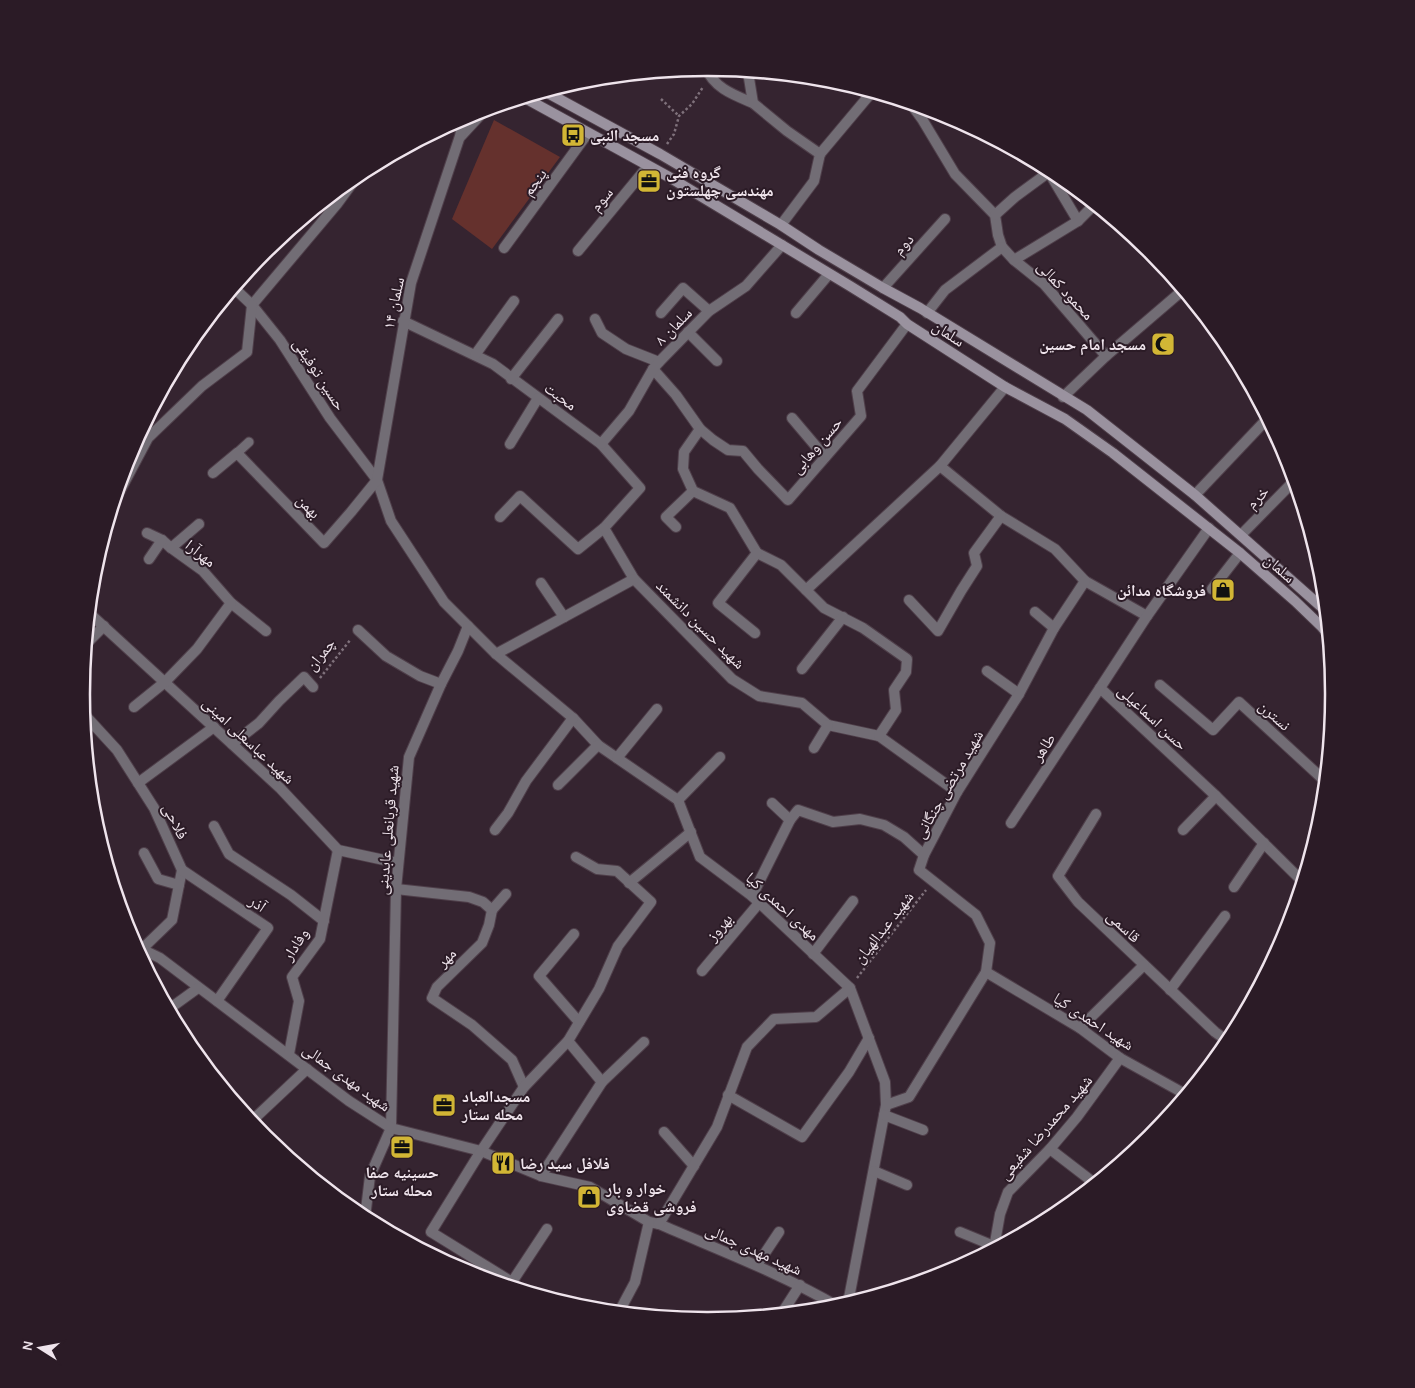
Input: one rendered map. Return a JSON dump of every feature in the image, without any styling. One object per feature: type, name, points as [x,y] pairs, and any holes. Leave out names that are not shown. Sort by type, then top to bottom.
[{"type":"main road","name":"سلمان","points":[[553,96],[660,154],[781,225],[819,250],[1087,410],[1195,495],[1318,604]]},
{"type":"main road","name":"سلمان","points":[[532,102],[648,166],[782,245],[873,300],[1005,387],[1065,419],[1114,453],[1240,553],[1321,626]]},
{"type":"main road","points":[[873,300],[883,288]]},
{"type":"street","points":[[711,76],[727,92],[753,103],[787,131],[820,154]]},
{"type":"street","points":[[749,78],[753,103]]},
{"type":"street","points":[[781,225],[814,180],[820,154],[868,97]]},
{"type":"street","points":[[918,113],[955,174],[995,215],[1002,247],[945,290],[927,313]]},
{"type":"street","name":"سلمان ۱۴","points":[[460,136],[474,122]]},
{"type":"street","name":"سلمان ۱۴","points":[[377,480],[411,283],[462,127]]},
{"type":"street","name":"پنجم","points":[[504,248],[588,132]]},
{"type":"street","name":"سوم","points":[[578,251],[648,166]]},
{"type":"street","points":[[995,215],[1042,175]]},
{"type":"street","points":[[1056,183],[1078,222]]},
{"type":"street","points":[[136,460],[148,438],[202,386],[247,352],[252,305],[343,195]]},
{"type":"street","points":[[1014,260],[1078,222],[1090,209]]},
{"type":"street","name":"دوم","points":[[883,288],[945,219]]},
{"type":"street","name":"سلمان ۸","points":[[601,444],[629,411],[656,365],[708,311],[746,286],[782,245]]},
{"type":"street","name":"محمود کمالی","points":[[1002,247],[1014,260],[1044,284],[1106,356]]},
{"type":"street","points":[[796,313],[829,274]]},
{"type":"street","points":[[661,313],[683,288],[708,311]]},
{"type":"street","name":"حسین توفیقی","points":[[239,292],[252,305],[280,340],[330,418],[377,480]]},
{"type":"street","points":[[1063,397],[1106,356],[1178,294]]},
{"type":"street","points":[[475,355],[514,301]]},
{"type":"street","points":[[594,318],[602,333],[626,349],[656,365],[700,430],[684,452],[683,469],[693,491],[730,508],[757,553],[781,565],[824,608],[862,628],[907,659],[906,672],[894,690],[896,710],[879,736]]},
{"type":"street","points":[[511,379],[558,320]]},
{"type":"street","name":"محبت","points":[[403,321],[492,364],[601,444],[640,488],[604,528]]},
{"type":"street","name":"حسن وهابی","points":[[700,430],[728,450],[743,450],[758,469],[788,500],[861,416],[857,391],[907,324]]},
{"type":"street","points":[[688,332],[717,361]]},
{"type":"street","points":[[806,590],[940,466],[1005,387]]},
{"type":"street","points":[[510,444],[538,398]]},
{"type":"street","points":[[792,418],[825,457]]},
{"type":"street","points":[[1195,495],[1263,423]]},
{"type":"street","points":[[213,472],[237,453]]},
{"type":"street","name":"بهمن","points":[[237,453],[324,543],[377,480]]},
{"type":"street","points":[[940,466],[1001,516],[1055,549],[1085,581],[1148,616]]},
{"type":"street","points":[[377,480],[391,520],[444,602],[496,654],[573,718],[598,745],[678,800],[720,757]]},
{"type":"street","name":"خرم","points":[[1241,535],[1289,486]]},
{"type":"street","points":[[676,527],[666,517],[693,491]]},
{"type":"street","points":[[500,517],[520,496],[578,548],[604,528]]},
{"type":"street","points":[[908,600],[938,631],[977,566],[974,553],[1001,516]]},
{"type":"street","points":[[171,548],[199,524]]},
{"type":"street","name":"شهید حسین دانشمند","points":[[604,528],[634,579],[732,679],[759,696],[802,704],[828,725],[879,736],[957,792]]},
{"type":"street","name":"حسن اسماعیلی","points":[[1209,528],[1100,688],[1216,796],[1297,876]]},
{"type":"street","name":"مهرآرا","points":[[147,532],[162,540],[203,571],[231,603],[266,631]]},
{"type":"street","points":[[149,559],[162,540]]},
{"type":"street","points":[[755,634],[718,603],[757,553]]},
{"type":"street","points":[[1212,589],[1240,553]]},
{"type":"street","points":[[496,654],[634,579]]},
{"type":"street","name":"شهید مرتضی چنگانی","points":[[885,1110],[909,1097],[986,972],[990,944],[976,915],[920,870],[924,855],[957,792],[1019,694],[1054,628],[1085,581]]},
{"type":"street","points":[[541,583],[564,617]]},
{"type":"street","points":[[134,707],[165,682],[197,649],[231,603]]},
{"type":"street","points":[[1035,612],[1054,628]]},
{"type":"street","points":[[802,669],[843,617]]},
{"type":"street","name":"شهید عباسعلی امینی","points":[[95,618],[280,788],[338,850]]},
{"type":"street","points":[[93,637],[104,626]]},
{"type":"street","name":"شهید قربانعلی عابدینی","points":[[366,1209],[370,1176],[391,1128],[396,889],[409,757],[468,626]]},
{"type":"street","points":[[358,630],[386,656],[420,676],[441,684]]},
{"type":"street","points":[[987,671],[1019,694]]},
{"type":"street","name":"چمران","points":[[232,744],[258,723],[304,677],[313,687]]},
{"type":"street","name":"نسترن","points":[[1160,685],[1213,730],[1239,702],[1320,776]]},
{"type":"street","name":"طاهر","points":[[1011,822],[1100,688]]},
{"type":"street","points":[[617,758],[658,709]]},
{"type":"street","points":[[495,830],[508,813],[526,781],[573,718]]},
{"type":"street","name":"فلاحی","points":[[91,722],[116,750],[154,808],[182,870]]},
{"type":"street","points":[[814,748],[828,725]]},
{"type":"street","points":[[138,784],[214,728]]},
{"type":"street","points":[[558,785],[598,745]]},
{"type":"street","points":[[1183,830],[1216,796]]},
{"type":"street","name":"مهدی احمدی کیا","points":[[678,800],[700,857],[756,899],[850,988],[885,1082],[885,1110],[850,1295]]},
{"type":"street","points":[[772,803],[790,820],[798,810],[833,822],[860,819],[884,825],[904,837],[924,855]]},
{"type":"street","name":"قاسمی","points":[[1096,814],[1058,876],[1078,902],[1221,1037]]},
{"type":"street","name":"بهروز","points":[[702,971],[756,899],[790,820]]},
{"type":"street","points":[[214,826],[229,854],[291,895],[324,921]]},
{"type":"street","points":[[629,883],[690,832]]},
{"type":"street","points":[[1234,887],[1264,843]]},
{"type":"street","points":[[338,850],[398,863]]},
{"type":"street","name":"وفادار","points":[[289,1054],[299,1001],[292,977],[320,939],[338,850]]},
{"type":"street","points":[[144,853],[158,879],[179,885]]},
{"type":"street","points":[[501,1276],[431,1232],[481,1150],[524,1087],[568,1041],[599,989],[618,946],[651,902],[617,871],[597,870],[576,857]]},
{"type":"street","points":[[143,944],[172,920],[182,870]]},
{"type":"street","name":"آذر","points":[[182,870],[268,928],[217,1001]]},
{"type":"street","points":[[396,889],[469,897],[483,902],[492,910],[506,894]]},
{"type":"street","points":[[814,954],[853,901]]},
{"type":"street","name":"مهر","points":[[492,910],[482,943],[437,986],[432,998],[472,1025],[512,1060],[524,1087]]},
{"type":"street","points":[[1170,990],[1225,916]]},
{"type":"street","points":[[574,934],[539,976],[579,1022]]},
{"type":"street","name":"شهید مهدی جمالی","points":[[146,951],[160,958],[349,1101],[391,1128],[481,1150],[540,1176],[590,1187],[654,1223],[756,1265],[800,1285],[827,1300]]},
{"type":"street","points":[[1080,1028],[1144,965]]},
{"type":"street","name":"شهید احمدی کیا","points":[[986,972],[1080,1028],[1120,1058],[1180,1091]]},
{"type":"street","points":[[174,1005],[198,988]]},
{"type":"street","points":[[623,1305],[635,1282],[654,1223],[694,1166],[717,1127],[747,1047],[774,1019],[816,1017],[850,988]]},
{"type":"street","points":[[728,1095],[802,1137],[850,1072],[869,1038]]},
{"type":"street","points":[[568,1041],[602,1082]]},
{"type":"street","points":[[540,1176],[602,1082],[644,1042]]},
{"type":"street","name":"شهید محمدرضا شفیعی","points":[[995,1240],[1000,1214],[1008,1192],[1050,1149],[1077,1117],[1120,1058]]},
{"type":"street","points":[[257,1116],[307,1069]]},
{"type":"street","points":[[885,1110],[923,1130]]},
{"type":"street","points":[[664,1132],[694,1166]]},
{"type":"street","points":[[1050,1149],[1089,1180]]},
{"type":"street","points":[[874,1171],[907,1185]]},
{"type":"street","points":[[517,1281],[547,1228]]},
{"type":"street","points":[[756,1265],[779,1232]]},
{"type":"street","points":[[960,1232],[988,1244]]},
{"type":"street","points":[[786,1306],[800,1285]]},
{"type":"lane","points":[[237,453],[249,442]]},
{"type":"path","points":[[660,154],[674,134],[680,116],[692,104],[706,76]]},
{"type":"path","points":[[661,99],[680,116]]},
{"type":"path","name":"چمران","points":[[313,687],[358,630]]},
{"type":"path","name":"شهید عبدالهیان","points":[[850,988],[933,880]]},
{"type":"shaded area","points":[[494,120],[560,157],[492,249],[452,219]]},
{"type":"place","name":"مسجد النبی","points":[[573,135]]},
{"type":"place","name":"گروه فنی مهندسی چهلستون","points":[[649,181]]},
{"type":"place","name":"مسجد امام حسین","points":[[1163,344]]},
{"type":"place","name":"فروشگاه مدائن","points":[[1223,590]]},
{"type":"place","name":"مسجدالعباد محله ستار","points":[[444,1105]]},
{"type":"place","name":"حسینیه صفا محله ستار","points":[[402,1147]]},
{"type":"place","name":"فلافل سید رضا","points":[[503,1163]]},
{"type":"place","name":"خوار و بار فروشی قضاوی","points":[[589,1197]]}]
